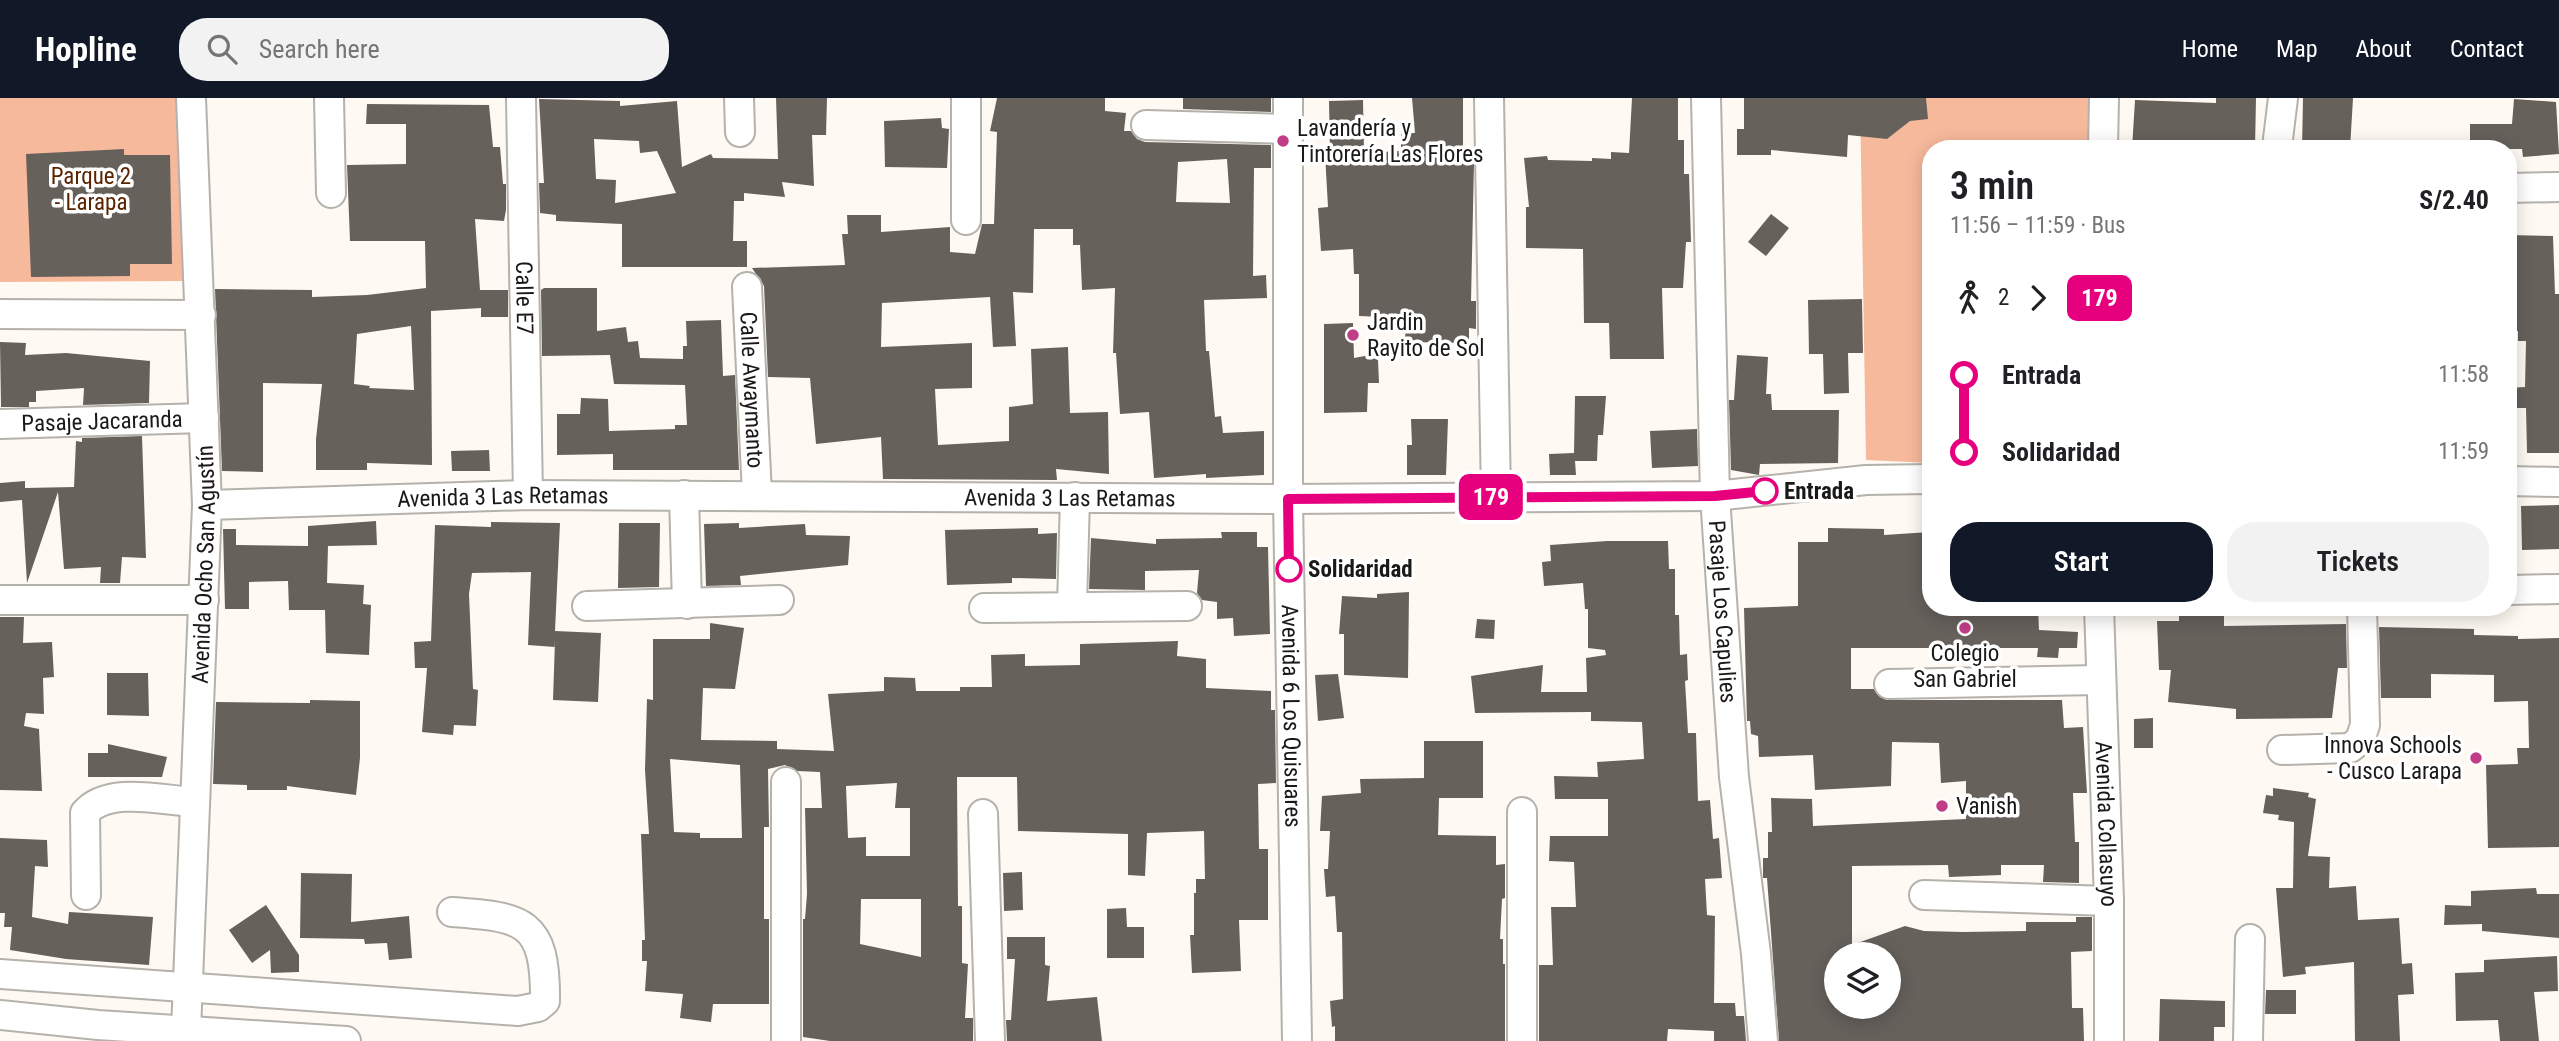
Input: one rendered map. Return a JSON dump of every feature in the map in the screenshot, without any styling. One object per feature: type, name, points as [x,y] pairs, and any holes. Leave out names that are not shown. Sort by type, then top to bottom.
[{"type":"street","name":"Avenida Ocho San Agustín","points":[[186,1031],[193,802],[207,505],[191,98]]},
{"type":"street","points":[[329,98],[331,192]]},
{"type":"street","name":"Calle E7","points":[[521,98],[528,495]]},
{"type":"street","points":[[739,98],[740,132]]},
{"type":"street","points":[[966,98],[966,220]]},
{"type":"street","name":"Avenida 6 Los Quisuares","points":[[1288,98],[1288,499],[1297,1041]]},
{"type":"street","points":[[1489,98],[1496,497]]},
{"type":"street","name":"Pasaje Los Capulies","points":[[1706,98],[1715,496],[1734,777],[1756,954],[1763,1041]]},
{"type":"street","points":[[2104,98],[2104,140]]},
{"type":"street","points":[[2278,139],[2283,98]]},
{"type":"street","points":[[1146,125],[1288,130]]},
{"type":"street","points":[[2517,188],[2559,187]]},
{"type":"street","name":"Calle Awaymanto","points":[[747,287],[757,494]]},
{"type":"street","points":[[0,314],[201,315]]},
{"type":"street","name":"Pasaje Jacaranda","points":[[0,424],[204,418]]},
{"type":"street","name":"Avenida 3 Las Retamas","points":[[207,505],[528,495],[757,494],[1288,499],[1715,496],[1866,480],[1922,479]]},
{"type":"street","points":[[2517,481],[2559,482]]},
{"type":"street","points":[[684,495],[687,604]]},
{"type":"street","points":[[1072,607],[1075,497]]},
{"type":"street","points":[[2517,590],[2559,589]]},
{"type":"street","points":[[0,600],[204,600]]},
{"type":"street","points":[[587,606],[779,600]]},
{"type":"street","points":[[984,608],[1186,606]]},
{"type":"street","name":"Avenida Collasuyo","points":[[2099,616],[2099,680],[2109,901],[2109,1041]]},
{"type":"street","points":[[2282,750],[2350,748],[2360,740],[2365,725],[2362,616]]},
{"type":"street","points":[[1889,684],[2099,680]]},
{"type":"street","points":[[786,782],[786,1041]]},
{"type":"street","points":[[86,895],[85,813],[93,804],[110,798],[193,802]]},
{"type":"street","points":[[1522,812],[1522,1041]]},
{"type":"street","points":[[983,814],[990,1041]]},
{"type":"street","points":[[1924,895],[2109,901]]},
{"type":"street","points":[[0,974],[518,1011],[538,1007],[545,1001],[546,983],[536,936],[523,924],[505,916],[452,912]]},
{"type":"street","points":[[2248,1041],[2250,939]]},
{"type":"street","points":[[0,1015],[346,1041]]},
{"type":"green space","name":"Parque 2 - Larapa","points":[[0,98],[179,98],[185,281],[0,282]]},
{"type":"green space","points":[[1860,98],[2092,98],[2093,140],[1922,140],[1922,463],[1866,460]]},
{"type":"building","points":[[776,98],[827,98],[826,135],[812,135],[814,186],[782,182],[785,197],[744,193],[744,201],[734,201],[733,241],[747,241],[747,267],[622,267],[622,224],[556,221],[556,215],[540,213],[539,183],[544,183],[539,99],[620,101],[620,106],[677,101],[682,167],[711,154],[713,158],[778,159]],"holes":[[[594,139],[639,141],[640,153],[657,151],[676,193],[615,203],[616,180],[596,179]]]},
{"type":"building","points":[[997,98],[1105,98],[1105,111],[1126,113],[1124,131],[1131,131],[1137,139],[1145,142],[1271,145],[1271,168],[1254,168],[1253,276],[1266,275],[1267,298],[1204,300],[1206,351],[1209,351],[1215,417],[1221,416],[1223,433],[1264,431],[1264,475],[1206,478],[1206,474],[1154,478],[1149,412],[1120,414],[1116,353],[1113,353],[1115,288],[1082,290],[1080,245],[1073,245],[1073,229],[1034,229],[1033,293],[1013,292],[1016,346],[993,347],[990,297],[882,303],[881,347],[972,343],[972,388],[935,389],[938,445],[1009,441],[1009,407],[1033,404],[1031,349],[1068,347],[1070,413],[1108,412],[1109,474],[1056,469],[1057,480],[883,479],[881,437],[816,444],[810,378],[768,377],[764,286],[752,268],[845,265],[842,234],[848,234],[847,215],[881,215],[881,232],[950,227],[950,252],[975,254],[982,224],[994,224],[997,132],[990,131]],"holes":[[[1227,159],[1230,203],[1176,202],[1178,162]]]},
{"type":"building","points":[[1183,98],[1271,98],[1271,112],[1183,109]]},
{"type":"building","points":[[1412,98],[1463,98],[1463,163],[1474,163],[1471,301],[1476,301],[1476,329],[1469,328],[1469,343],[1405,342],[1406,318],[1359,316],[1359,274],[1354,274],[1353,249],[1321,251],[1318,208],[1328,207],[1325,154],[1330,154],[1329,101],[1363,100],[1364,153],[1401,151],[1401,133],[1415,133]]},
{"type":"building","points":[[1632,98],[1678,98],[1678,140],[1684,140],[1684,174],[1689,174],[1691,242],[1686,242],[1683,288],[1662,288],[1664,359],[1610,359],[1609,323],[1584,323],[1583,249],[1526,248],[1526,207],[1529,207],[1524,158],[1547,156],[1548,160],[1592,161],[1592,158],[1611,159],[1611,152],[1629,153]]},
{"type":"building","points":[[1744,98],[1926,98],[1928,119],[1910,121],[1887,139],[1848,135],[1847,157],[1771,150],[1771,155],[1737,155],[1737,129],[1744,129]]},
{"type":"building","points":[[2216,98],[2256,98],[2255,140],[2133,140],[2135,100],[2216,103]]},
{"type":"building","points":[[2303,98],[2353,98],[2351,140],[2302,140]]},
{"type":"building","points":[[2514,99],[2556,102],[2559,154],[2523,157],[2522,149],[2517,149],[2517,140],[2470,140],[2470,124],[2512,124]]},
{"type":"building","points":[[367,104],[489,105],[493,147],[500,147],[503,184],[506,184],[506,210],[504,221],[475,219],[480,290],[508,290],[508,317],[481,317],[481,308],[431,311],[432,465],[367,463],[367,470],[316,470],[316,439],[322,384],[263,383],[263,472],[222,471],[215,289],[312,290],[312,297],[367,295],[426,288],[425,241],[350,241],[347,165],[406,164],[406,124],[366,124]],"holes":[[[411,326],[414,390],[369,388],[370,386],[354,384],[357,334]]]},
{"type":"building","points":[[941,118],[942,128],[949,129],[947,168],[885,167],[884,121]]},
{"type":"building","points":[[124,149],[124,155],[170,155],[172,264],[130,264],[130,276],[31,277],[26,154]]},
{"type":"building","points":[[1771,214],[1789,228],[1766,256],[1748,242]]},
{"type":"building","points":[[2517,235],[2553,236],[2555,294],[2559,294],[2559,453],[2527,453],[2526,408],[2517,408],[2517,387],[2525,387],[2526,341],[2518,341]]},
{"type":"building","points":[[597,288],[597,331],[626,327],[628,342],[638,341],[640,358],[683,359],[683,346],[687,346],[686,321],[721,320],[723,376],[735,375],[739,470],[613,470],[613,454],[557,455],[557,414],[580,414],[581,398],[608,399],[609,431],[675,429],[675,425],[687,425],[685,385],[614,384],[610,355],[542,356],[541,290]]},
{"type":"building","points":[[1862,299],[1863,353],[1848,353],[1849,393],[1824,394],[1823,354],[1809,354],[1808,300]]},
{"type":"building","points":[[1353,323],[1354,358],[1370,355],[1378,360],[1379,383],[1368,383],[1367,412],[1324,413],[1324,324]]},
{"type":"building","points":[[0,342],[26,343],[25,355],[66,353],[150,361],[149,403],[83,405],[84,388],[36,391],[36,402],[29,402],[29,407],[1,407]]},
{"type":"building","points":[[1737,355],[1768,357],[1766,394],[1771,394],[1772,410],[1839,410],[1838,463],[1760,464],[1759,475],[1731,470],[1729,400],[1734,400]]},
{"type":"building","points":[[1575,396],[1606,396],[1603,435],[1598,435],[1597,461],[1575,461],[1576,475],[1550,475],[1549,454],[1574,453]]},
{"type":"building","points":[[1411,419],[1448,419],[1446,475],[1407,475],[1407,445],[1412,445]]},
{"type":"building","points":[[1697,429],[1698,466],[1652,468],[1650,431]]},
{"type":"building","points":[[142,436],[146,558],[122,557],[120,583],[100,583],[101,567],[64,569],[58,492],[27,583],[22,500],[0,502],[0,483],[25,481],[25,488],[74,487],[76,441],[82,442],[82,438]]},
{"type":"building","points":[[489,450],[490,471],[452,471],[451,451]]},
{"type":"building","points":[[2559,505],[2559,549],[2522,550],[2521,506]]},
{"type":"building","points":[[376,521],[377,545],[328,546],[327,583],[364,585],[363,604],[371,605],[369,655],[326,653],[325,610],[289,610],[288,581],[249,582],[249,609],[225,609],[223,529],[236,529],[236,545],[308,546],[308,526]]},
{"type":"building","points":[[491,522],[560,523],[555,631],[601,633],[598,702],[553,700],[555,647],[528,645],[531,572],[472,573],[469,594],[473,689],[478,690],[476,726],[454,725],[453,735],[422,732],[427,668],[415,668],[414,642],[431,641],[435,525],[491,527]]},
{"type":"building","points":[[619,523],[660,523],[659,587],[618,588]]},
{"type":"building","points":[[739,523],[739,528],[805,524],[806,535],[850,536],[848,565],[740,576],[741,585],[706,586],[704,524]]},
{"type":"building","points":[[1038,528],[1038,534],[1057,533],[1056,579],[1012,578],[1012,583],[947,585],[945,530]]},
{"type":"building","points":[[1828,528],[1884,529],[1884,535],[1922,533],[1922,616],[2038,616],[2039,630],[2078,632],[2077,648],[2059,648],[2058,658],[2037,657],[2038,648],[1851,648],[1851,689],[1874,689],[1886,700],[2062,700],[2064,728],[2083,727],[2087,793],[2073,793],[2075,842],[2079,842],[2079,883],[2043,882],[2044,865],[2001,865],[2001,875],[1949,877],[1948,865],[1852,866],[1852,942],[1824,942],[1824,1019],[1901,1019],[1901,942],[1860,942],[1905,926],[1924,931],[2026,931],[2026,922],[2076,922],[2076,917],[2092,917],[2092,951],[2071,952],[2072,1008],[2083,1008],[2084,1041],[1779,1041],[1767,878],[1763,878],[1763,858],[1768,858],[1768,832],[1772,832],[1771,798],[1812,799],[1813,826],[1966,819],[1966,781],[1941,783],[1939,743],[1892,742],[1891,786],[1815,790],[1813,755],[1759,757],[1758,736],[1751,734],[1750,721],[1747,721],[1744,608],[1798,606],[1798,542],[1828,542]]},
{"type":"building","points":[[1221,532],[1257,532],[1257,547],[1268,547],[1270,634],[1234,636],[1233,618],[1217,619],[1217,602],[1202,600],[1197,593],[1199,570],[1145,571],[1145,590],[1089,589],[1091,538],[1156,544],[1156,539],[1222,538]]},
{"type":"building","points":[[1668,541],[1669,569],[1675,569],[1675,615],[1679,615],[1680,655],[1687,654],[1688,680],[1685,681],[1688,733],[1696,733],[1698,801],[1710,800],[1713,839],[1719,838],[1722,878],[1705,879],[1707,915],[1715,916],[1714,1003],[1735,1003],[1736,1016],[1744,1016],[1746,1041],[1714,1041],[1714,1031],[1668,1029],[1667,1041],[1539,1041],[1539,965],[1553,965],[1551,907],[1576,907],[1574,862],[1549,861],[1550,836],[1608,836],[1608,799],[1555,799],[1554,776],[1598,777],[1597,762],[1644,759],[1642,722],[1591,721],[1591,712],[1475,713],[1471,676],[1543,665],[1541,692],[1587,692],[1586,658],[1606,655],[1605,650],[1588,648],[1588,609],[1585,609],[1583,583],[1544,586],[1542,562],[1551,561],[1550,545]]},
{"type":"building","points":[[1409,592],[1408,678],[1344,675],[1344,634],[1339,634],[1342,596],[1377,598],[1377,594]]},
{"type":"building","points":[[2179,616],[2224,616],[2224,626],[2346,624],[2347,668],[2338,668],[2332,718],[2236,719],[2236,709],[2168,702],[2171,670],[2159,670],[2157,621],[2179,621]]},
{"type":"building","points":[[0,617],[24,617],[23,643],[52,642],[54,677],[43,678],[44,714],[26,713],[24,726],[39,729],[42,791],[0,790]]},
{"type":"building","points":[[1477,619],[1495,620],[1494,639],[1475,638]]},
{"type":"building","points":[[710,623],[744,628],[735,689],[703,688],[701,740],[777,741],[777,749],[834,751],[828,694],[884,691],[884,677],[915,678],[916,691],[960,691],[960,687],[992,687],[991,655],[1025,654],[1025,666],[1080,665],[1080,644],[1178,641],[1177,656],[1206,659],[1206,688],[1271,691],[1271,710],[1275,710],[1276,783],[1258,784],[1259,849],[1268,849],[1268,920],[1239,920],[1241,971],[1192,973],[1190,935],[1194,935],[1196,879],[1205,879],[1204,831],[1147,833],[1145,876],[1128,875],[1128,834],[1018,831],[1017,777],[957,777],[958,906],[962,906],[962,963],[968,964],[965,1018],[973,1018],[973,1041],[830,1041],[803,1037],[803,919],[807,894],[805,808],[822,808],[820,772],[797,771],[785,765],[768,769],[769,827],[764,827],[764,919],[769,919],[769,1004],[713,1004],[711,1022],[680,1018],[683,994],[645,991],[647,961],[642,961],[642,940],[645,940],[641,834],[649,834],[645,770],[647,699],[653,700],[653,639],[710,639]],"holes":[[[670,759],[740,765],[742,838],[700,838],[700,833],[674,832]],[[897,783],[895,808],[910,808],[910,856],[866,856],[866,837],[848,838],[846,786]],[[861,899],[921,899],[921,957],[860,944]]]},
{"type":"building","points":[[2379,627],[2474,629],[2474,635],[2518,636],[2518,639],[2559,638],[2559,847],[2488,848],[2486,765],[2518,764],[2517,748],[2529,748],[2528,701],[2494,702],[2494,675],[2431,674],[2431,698],[2381,698]]},
{"type":"building","points":[[107,673],[148,673],[149,716],[107,715]]},
{"type":"building","points":[[1338,674],[1344,718],[1318,721],[1315,675]]},
{"type":"building","points":[[310,700],[360,701],[360,758],[356,795],[287,786],[287,790],[247,790],[247,785],[213,784],[216,702],[310,703]]},
{"type":"building","points":[[2153,718],[2153,748],[2134,748],[2134,719]]},
{"type":"building","points":[[1424,741],[1483,741],[1483,798],[1439,798],[1438,835],[1496,836],[1496,865],[1505,864],[1505,898],[1502,899],[1500,939],[1503,939],[1505,964],[1505,1041],[1335,1041],[1330,1001],[1343,999],[1342,932],[1337,932],[1335,896],[1326,897],[1324,869],[1328,869],[1330,831],[1320,831],[1322,796],[1361,793],[1360,779],[1424,778]]},
{"type":"building","points":[[108,744],[167,757],[162,777],[88,777],[88,753],[108,753]]},
{"type":"building","points":[[2273,788],[2309,793],[2308,797],[2316,799],[2308,856],[2330,857],[2329,888],[2356,886],[2358,920],[2399,918],[2402,964],[2412,963],[2414,994],[2398,995],[2400,1041],[2355,1041],[2354,962],[2305,967],[2306,974],[2283,977],[2276,888],[2293,888],[2294,822],[2278,820],[2279,815],[2263,813],[2266,795],[2273,796]]},
{"type":"building","points":[[0,838],[47,840],[48,867],[35,866],[32,917],[68,924],[69,912],[153,917],[149,965],[66,959],[10,950],[12,927],[4,927],[5,913],[0,913]]},
{"type":"building","points":[[1022,872],[1023,910],[1004,911],[1003,873]]},
{"type":"building","points":[[301,873],[352,874],[351,922],[409,916],[412,958],[389,960],[387,943],[365,944],[364,939],[300,938]]},
{"type":"building","points":[[2536,888],[2537,894],[2559,894],[2559,938],[2482,931],[2482,924],[2444,925],[2445,905],[2471,906],[2471,891]]},
{"type":"building","points":[[266,905],[299,955],[299,972],[271,973],[270,950],[252,963],[229,930]]},
{"type":"building","points":[[1126,908],[1127,927],[1144,927],[1144,958],[1107,958],[1107,909]]},
{"type":"building","points":[[1007,937],[1045,937],[1045,965],[1050,966],[1047,1001],[1097,997],[1102,1041],[1007,1041],[1006,1020],[1011,1020],[1015,959],[1007,959]]},
{"type":"building","points":[[2557,956],[2558,991],[2534,992],[2539,1041],[2500,1041],[2498,1020],[2456,1021],[2455,973],[2484,972],[2484,960]]},
{"type":"building","points":[[2266,990],[2296,990],[2296,1014],[2265,1014]]},
{"type":"building","points":[[2160,999],[2225,1001],[2225,1027],[2214,1027],[2214,1041],[2159,1041]]},
{"type":"bus line","name":"179","points":[[1289,569],[1288,499],[1715,496],[1765,491]]},
{"type":"place","name":"Lavandería y Tintorería Las Flores","points":[[1283,141]]},
{"type":"place","name":"Jardin Rayito de Sol","points":[[1353,335]]},
{"type":"place","name":"Entrada","points":[[1765,491]]},
{"type":"place","name":"Solidaridad","points":[[1289,569]]},
{"type":"place","name":"Colegio San Gabriel","points":[[1965,628]]},
{"type":"place","name":"Innova Schools - Cusco Larapa","points":[[2476,758]]},
{"type":"place","name":"Vanish","points":[[1942,806]]}]
